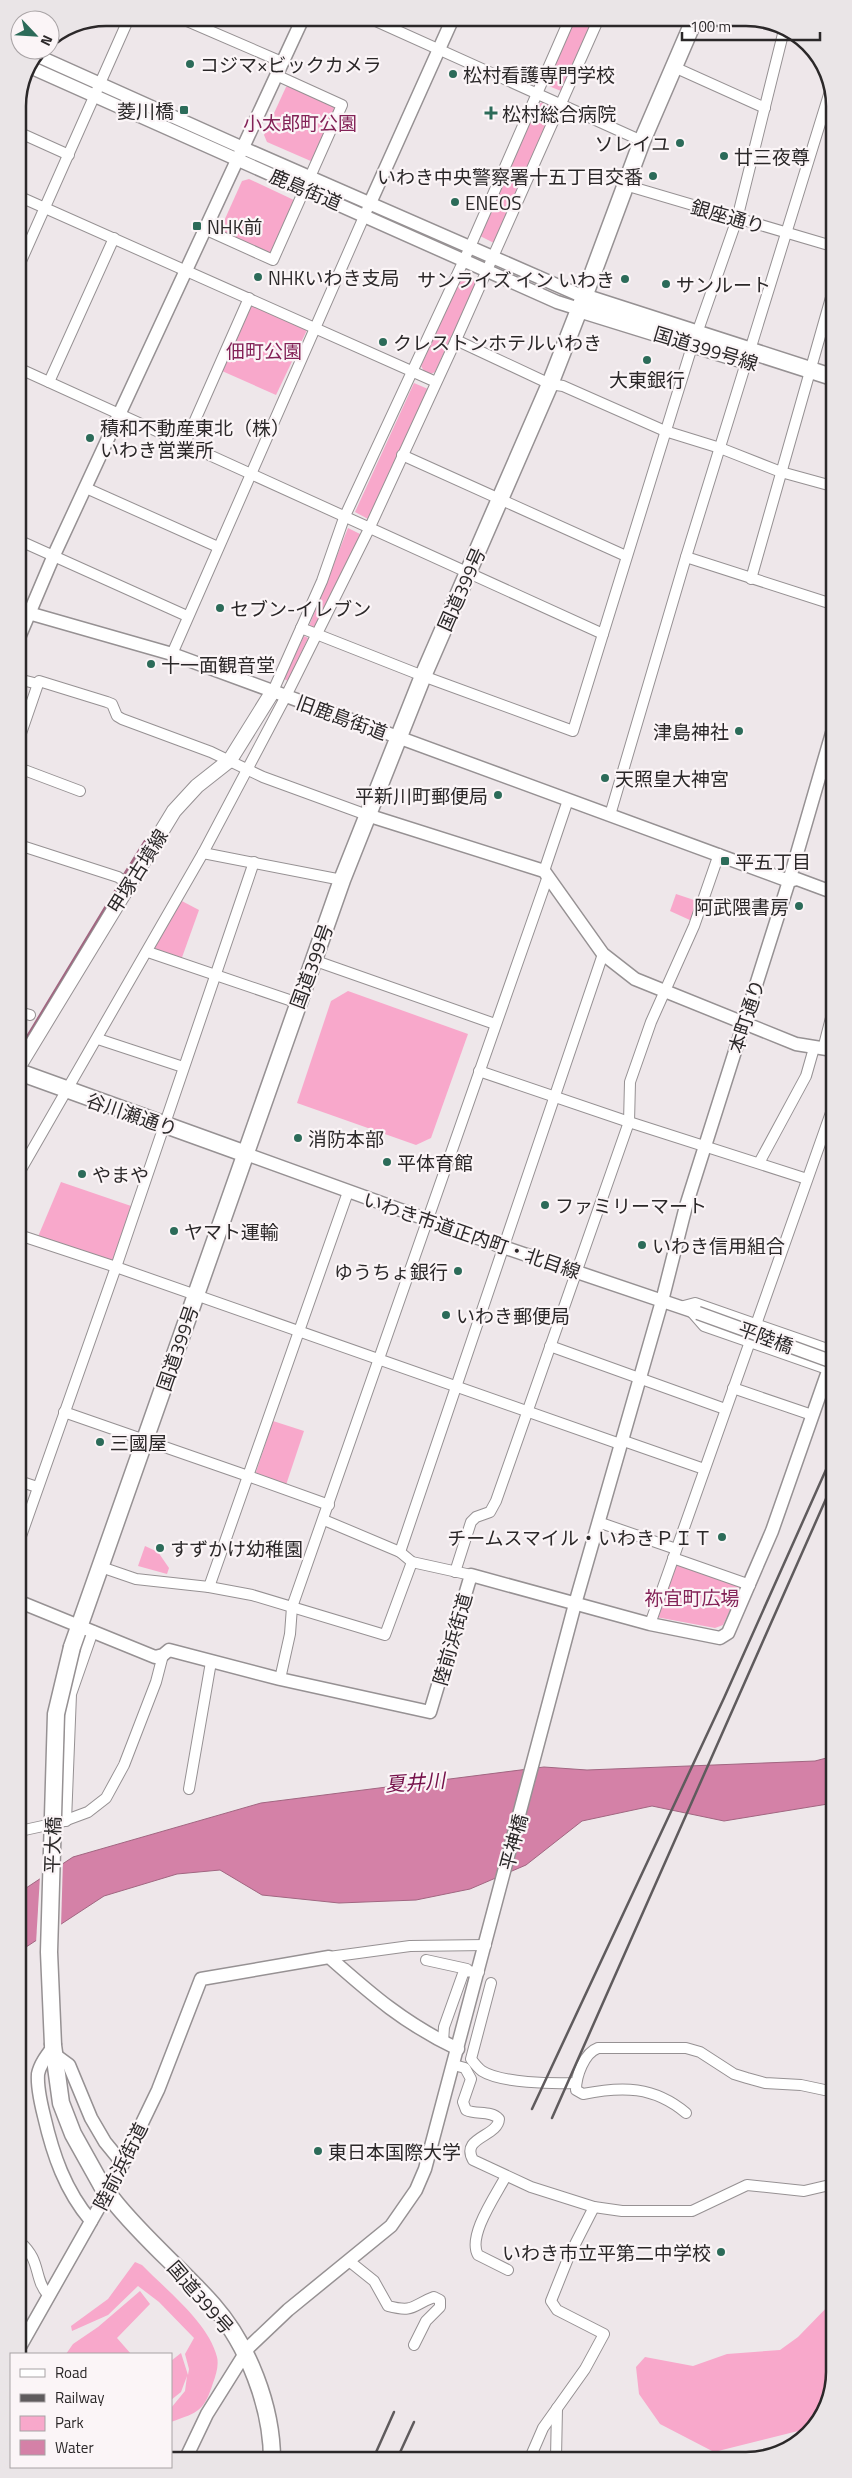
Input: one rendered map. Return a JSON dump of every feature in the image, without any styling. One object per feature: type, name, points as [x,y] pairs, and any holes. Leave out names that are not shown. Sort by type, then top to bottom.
[{"type":"main road","name":"国道399号","points":[[72,1647],[86,1629],[101,1566],[342,880],[423,676],[550,384],[642,141],[692,26]]},
{"type":"main road","name":"国道399号線","points":[[582,303],[809,375],[826,384]]},
{"type":"main road","name":"国道399号線","points":[[809,375],[826,376]]},
{"type":"main road","name":"甲塚古墳線","points":[[26,1054],[174,811],[197,786],[230,760],[273,691]]},
{"type":"main road","name":"谷川瀬通り","points":[[26,1075],[66,1091],[246,1154]]},
{"type":"main road","name":"平大橋","points":[[53,2048],[49,1952],[56,1714],[72,1647]]},
{"type":"main road","name":"国道399号","points":[[53,2048],[62,2103],[73,2134],[102,2186],[116,2204],[213,2306],[233,2332],[258,2386],[267,2419],[271,2452]]},
{"type":"street","points":[[26,251],[126,26]]},
{"type":"street","points":[[199,26],[282,62]]},
{"type":"street","points":[[26,606],[54,555],[86,488],[299,26]]},
{"type":"street","points":[[387,26],[642,141]]},
{"type":"street","points":[[172,654],[250,473],[449,26]]},
{"type":"street","points":[[273,691],[322,581],[344,518],[470,247],[567,26]]},
{"type":"street","points":[[26,1161],[148,952],[286,696],[315,633],[369,529],[456,340],[595,26]]},
{"type":"street","points":[[301,628],[423,676],[573,731],[665,432],[737,219],[783,35]]},
{"type":"street","name":"鹿島街道","points":[[47,60],[101,83],[241,154],[305,190],[365,215],[557,302],[582,303]]},
{"type":"street","points":[[674,67],[765,108]]},
{"type":"street","name":"鹿島街道","points":[[36,70],[95,96],[241,154],[311,177],[493,256],[582,303]]},
{"type":"street","points":[[211,232],[273,260],[342,106],[276,75]]},
{"type":"street","points":[[610,815],[686,557],[826,105]]},
{"type":"street","points":[[26,136],[69,155]]},
{"type":"street","name":"銀座通り","points":[[626,185],[826,244]]},
{"type":"street","points":[[26,199],[436,382]]},
{"type":"street","points":[[49,382],[114,238]]},
{"type":"street","points":[[185,443],[249,298]]},
{"type":"street","points":[[751,579],[826,315]]},
{"type":"street","points":[[456,340],[550,384],[563,386],[665,432],[720,448],[781,472],[826,484]]},
{"type":"street","points":[[26,374],[49,382],[120,413],[344,518],[603,634]]},
{"type":"street","points":[[402,455],[626,556]]},
{"type":"street","points":[[86,488],[218,547]]},
{"type":"street","points":[[26,543],[187,616]]},
{"type":"street","points":[[686,557],[826,602]]},
{"type":"street","name":"旧鹿島街道","points":[[26,613],[172,654],[789,881],[797,879],[826,890]]},
{"type":"street","points":[[26,681],[38,684]]},
{"type":"street","points":[[26,719],[39,681],[112,704],[117,716],[122,719],[230,760],[263,777],[367,815],[546,873],[604,954],[635,979],[796,1044],[823,1049],[806,1076],[759,1163]]},
{"type":"street","name":"本町通り","points":[[662,1301],[686,1206],[704,1146],[826,769]]},
{"type":"street","points":[[26,771],[80,791]]},
{"type":"street","points":[[280,1679],[290,1634],[292,1607],[324,1520],[479,1071],[546,873],[568,800]]},
{"type":"street","points":[[26,847],[118,877],[128,884]]},
{"type":"street","points":[[203,853],[342,880]]},
{"type":"street","points":[[455,1572],[471,1522],[476,1517],[490,1512],[496,1501],[629,1122],[630,1082],[651,1022],[666,993],[694,926],[718,854]]},
{"type":"street","points":[[26,1521],[116,1266],[254,862]]},
{"type":"street","points":[[148,952],[298,1003]]},
{"type":"street","points":[[400,1552],[604,954]]},
{"type":"street","points":[[313,960],[495,1024]]},
{"type":"street","points":[[26,1014],[30,1015]]},
{"type":"street","points":[[98,1040],[183,1067]]},
{"type":"street","points":[[479,1071],[629,1122],[807,1179]]},
{"type":"street","points":[[650,1624],[826,1126]]},
{"type":"street","name":"いわき市道正内町・北目線","points":[[246,1154],[503,1247],[690,1310]]},
{"type":"street","points":[[209,1587],[348,1192]]},
{"type":"street","points":[[26,1237],[116,1266],[528,1411],[704,1469]]},
{"type":"street","points":[[575,1604],[662,1301]]},
{"type":"street","points":[[826,1349],[695,1303],[690,1310],[704,1326],[749,1343],[826,1366]]},
{"type":"street","name":"平陸橋","points":[[690,1310],[826,1366]]},
{"type":"street","points":[[550,1346],[726,1409]]},
{"type":"street","name":"陸前浜街道","points":[[163,1655],[169,1650],[280,1679],[430,1712],[470,1575],[650,1624],[720,1638],[728,1633],[750,1585],[772,1531],[826,1380]]},
{"type":"street","points":[[733,1388],[812,1415]]},
{"type":"street","points":[[64,1412],[329,1505]]},
{"type":"street","points":[[26,1483],[37,1487]]},
{"type":"street","points":[[324,1520],[400,1552],[412,1562],[470,1575]]},
{"type":"street","points":[[598,1522],[750,1585]]},
{"type":"street","points":[[101,1566],[136,1579],[209,1587],[252,1595],[386,1635],[412,1562]]},
{"type":"street","points":[[26,1604],[156,1657],[163,1655]]},
{"type":"street","name":"平神橋","points":[[188,2452],[207,2414],[244,2353],[266,2329],[390,2226],[416,2190],[425,2169],[454,2065],[473,1971],[486,1942],[575,1604]]},
{"type":"street","points":[[66,1821],[72,1694],[86,1629]]},
{"type":"street","points":[[26,1829],[66,1821],[88,1812],[106,1798],[124,1765],[156,1682],[163,1655]]},
{"type":"street","points":[[188,1789],[211,1662]]},
{"type":"street","points":[[329,1957],[410,1946],[486,1942]]},
{"type":"street","points":[[329,1957],[380,2003],[415,2028],[458,2049]]},
{"type":"street","name":"陸前浜街道","points":[[26,2334],[123,2164],[158,2090],[200,1979],[329,1957]]},
{"type":"street","points":[[426,1960],[473,1971]]},
{"type":"street","points":[[443,2042],[444,2027],[462,1975],[473,1971]]},
{"type":"street","points":[[491,1983],[475,2036],[471,2059],[482,2071],[509,2079],[544,2084],[576,2083]]},
{"type":"street","points":[[462,2032],[475,2036]]},
{"type":"street","points":[[686,2113],[667,2098],[630,2088],[606,2089],[583,2094],[576,2090],[576,2083],[588,2055],[598,2048],[678,2047],[700,2052],[734,2074],[747,2078],[765,2083],[801,2084],[826,2090]]},
{"type":"street","points":[[91,2221],[78,2205],[62,2175],[50,2142],[38,2075],[41,2065],[53,2048],[69,2065],[91,2118],[105,2142],[123,2164]]},
{"type":"street","points":[[454,2065],[465,2068],[471,2079],[463,2102],[466,2110],[493,2114],[499,2119],[496,2128],[476,2140],[471,2147],[470,2154],[473,2160],[531,2187],[594,2207],[622,2211],[692,2212],[747,2184],[804,2191],[826,2186]]},
{"type":"street","points":[[506,2176],[479,2228],[474,2242],[478,2255],[508,2270]]},
{"type":"street","points":[[533,2452],[543,2428],[584,2369],[604,2334],[557,2310],[551,2301],[569,2256],[594,2207]]},
{"type":"street","points":[[26,2247],[31,2251],[38,2267],[41,2287],[48,2295]]},
{"type":"street","points":[[349,2261],[374,2281],[388,2306],[415,2308],[434,2297],[440,2300],[440,2307],[426,2321],[414,2345]]},
{"type":"street","points":[[556,2452],[557,2408]]},
{"type":"green space","points":[[570,26],[590,26],[561,91],[544,84]]},
{"type":"green space","name":"小太郎町公園","points":[[289,85],[335,106],[336,110],[313,162],[267,142],[264,135],[286,87]]},
{"type":"green space","points":[[543,102],[550,104],[553,111],[494,243],[480,236],[537,105]]},
{"type":"green space","name":"小太郎町公園","points":[[249,179],[296,201],[273,252],[268,253],[220,230],[242,181]]},
{"type":"green space","points":[[462,274],[477,281],[435,372],[431,374],[424,371],[421,366]]},
{"type":"green space","name":"佃町公園","points":[[252,304],[307,330],[276,395],[222,371]]},
{"type":"green space","points":[[414,383],[428,389],[368,519],[355,512]]},
{"type":"green space","points":[[348,528],[362,535],[315,629],[309,626]]},
{"type":"green space","points":[[304,636],[308,638],[288,681],[284,679]]},
{"type":"green space","points":[[676,894],[697,901],[692,921],[670,911]]},
{"type":"green space","points":[[178,899],[199,910],[180,963],[149,952]]},
{"type":"green space","points":[[348,991],[468,1034],[431,1138],[416,1145],[297,1103],[331,1001]]},
{"type":"green space","points":[[61,1182],[134,1207],[115,1265],[37,1239]]},
{"type":"green space","points":[[273,1421],[304,1431],[286,1485],[257,1477],[256,1472]]},
{"type":"green space","points":[[145,1546],[158,1552],[169,1568],[167,1574],[138,1566]]},
{"type":"green space","name":"祢宜町広場","points":[[677,1564],[741,1586],[723,1625],[715,1628],[656,1617]]},
{"type":"green space","points":[[135,2262],[142,2265],[196,2319],[212,2344],[218,2360],[215,2377],[207,2400],[194,2413],[172,2422],[172,2407],[185,2391],[187,2376],[181,2392],[172,2399],[172,2360],[181,2353],[188,2375],[189,2369],[185,2354],[194,2338],[159,2302],[138,2286],[108,2315],[72,2331],[71,2326],[108,2299]]},
{"type":"green space","points":[[140,2291],[150,2304],[117,2338],[130,2353],[67,2353],[73,2344],[98,2327]]},
{"type":"green space","points":[[826,2308],[826,2372],[822,2397],[815,2412],[800,2430],[714,2452],[660,2424],[639,2394],[636,2367],[645,2357],[693,2366],[727,2354],[780,2350],[798,2337]]},
{"type":"water","points":[[826,1758],[826,1804],[724,1821],[652,1806],[582,1821],[526,1865],[470,1889],[416,1900],[339,1903],[262,1895],[220,1870],[177,1874],[104,1896],[26,1947],[26,1888],[73,1857],[261,1803],[544,1767],[587,1770],[815,1761]]},
{"type":"pier","points":[[63,1860],[61,1927],[36,1943],[40,1876]]},
{"type":"waterway","points":[[122,878],[145,841]]},
{"type":"waterway","points":[[26,1038],[120,883]]},
{"type":"railway","points":[[532,2109],[724,1698],[826,1470]]},
{"type":"railway","points":[[552,2118],[826,1499]]},
{"type":"railway","points":[[376,2452],[394,2412]]},
{"type":"railway","points":[[400,2452],[414,2422]]},
{"type":"place","name":"コジマ×ビックカメラ","points":[[190,64]]},
{"type":"place","name":"松村看護専門学校","points":[[453,74]]},
{"type":"place","name":"菱川橋","points":[[184,110]]},
{"type":"place","name":"松村総合病院","points":[[491,113]]},
{"type":"place","name":"ソレイユ","points":[[680,143]]},
{"type":"place","name":"廿三夜尊","points":[[724,156]]},
{"type":"place","name":"いわき中央警察署十五丁目交番","points":[[653,176]]},
{"type":"place","name":"ENEOS","points":[[455,202]]},
{"type":"place","name":"NHK前","points":[[197,226]]},
{"type":"place","name":"NHKいわき支局","points":[[258,277]]},
{"type":"place","name":"サンライズ イン いわき","points":[[625,279]]},
{"type":"place","name":"サンルート","points":[[666,284]]},
{"type":"place","name":"クレストンホテルいわき","points":[[383,342]]},
{"type":"place","name":"大東銀行","points":[[647,360]]},
{"type":"place","name":"積和不動産東北（株） いわき営業所","points":[[90,438]]},
{"type":"place","name":"セブン-イレブン","points":[[220,608]]},
{"type":"place","name":"十一面観音堂","points":[[151,664]]},
{"type":"place","name":"津島神社","points":[[739,731]]},
{"type":"place","name":"天照皇大神宮","points":[[605,778]]},
{"type":"place","name":"平新川町郵便局","points":[[498,795]]},
{"type":"place","name":"平五丁目","points":[[725,861]]},
{"type":"place","name":"阿武隈書房","points":[[799,906]]},
{"type":"place","name":"消防本部","points":[[298,1138]]},
{"type":"place","name":"平体育館","points":[[387,1162]]},
{"type":"place","name":"やまや","points":[[82,1174]]},
{"type":"place","name":"ファミリーマート","points":[[545,1205]]},
{"type":"place","name":"ヤマト運輸","points":[[174,1231]]},
{"type":"place","name":"いわき信用組合","points":[[642,1245]]},
{"type":"place","name":"ゆうちょ銀行","points":[[458,1271]]},
{"type":"place","name":"いわき郵便局","points":[[446,1315]]},
{"type":"place","name":"三國屋","points":[[100,1442]]},
{"type":"place","name":"チームスマイル・いわきＰＩＴ","points":[[722,1537]]},
{"type":"place","name":"すずかけ幼稚園","points":[[160,1548]]},
{"type":"place","name":"東日本国際大学","points":[[318,2151]]},
{"type":"place","name":"いわき市立平第二中学校","points":[[721,2252]]},
{"type":"water label","name":"夏井川","points":[[415,1782]]}]
